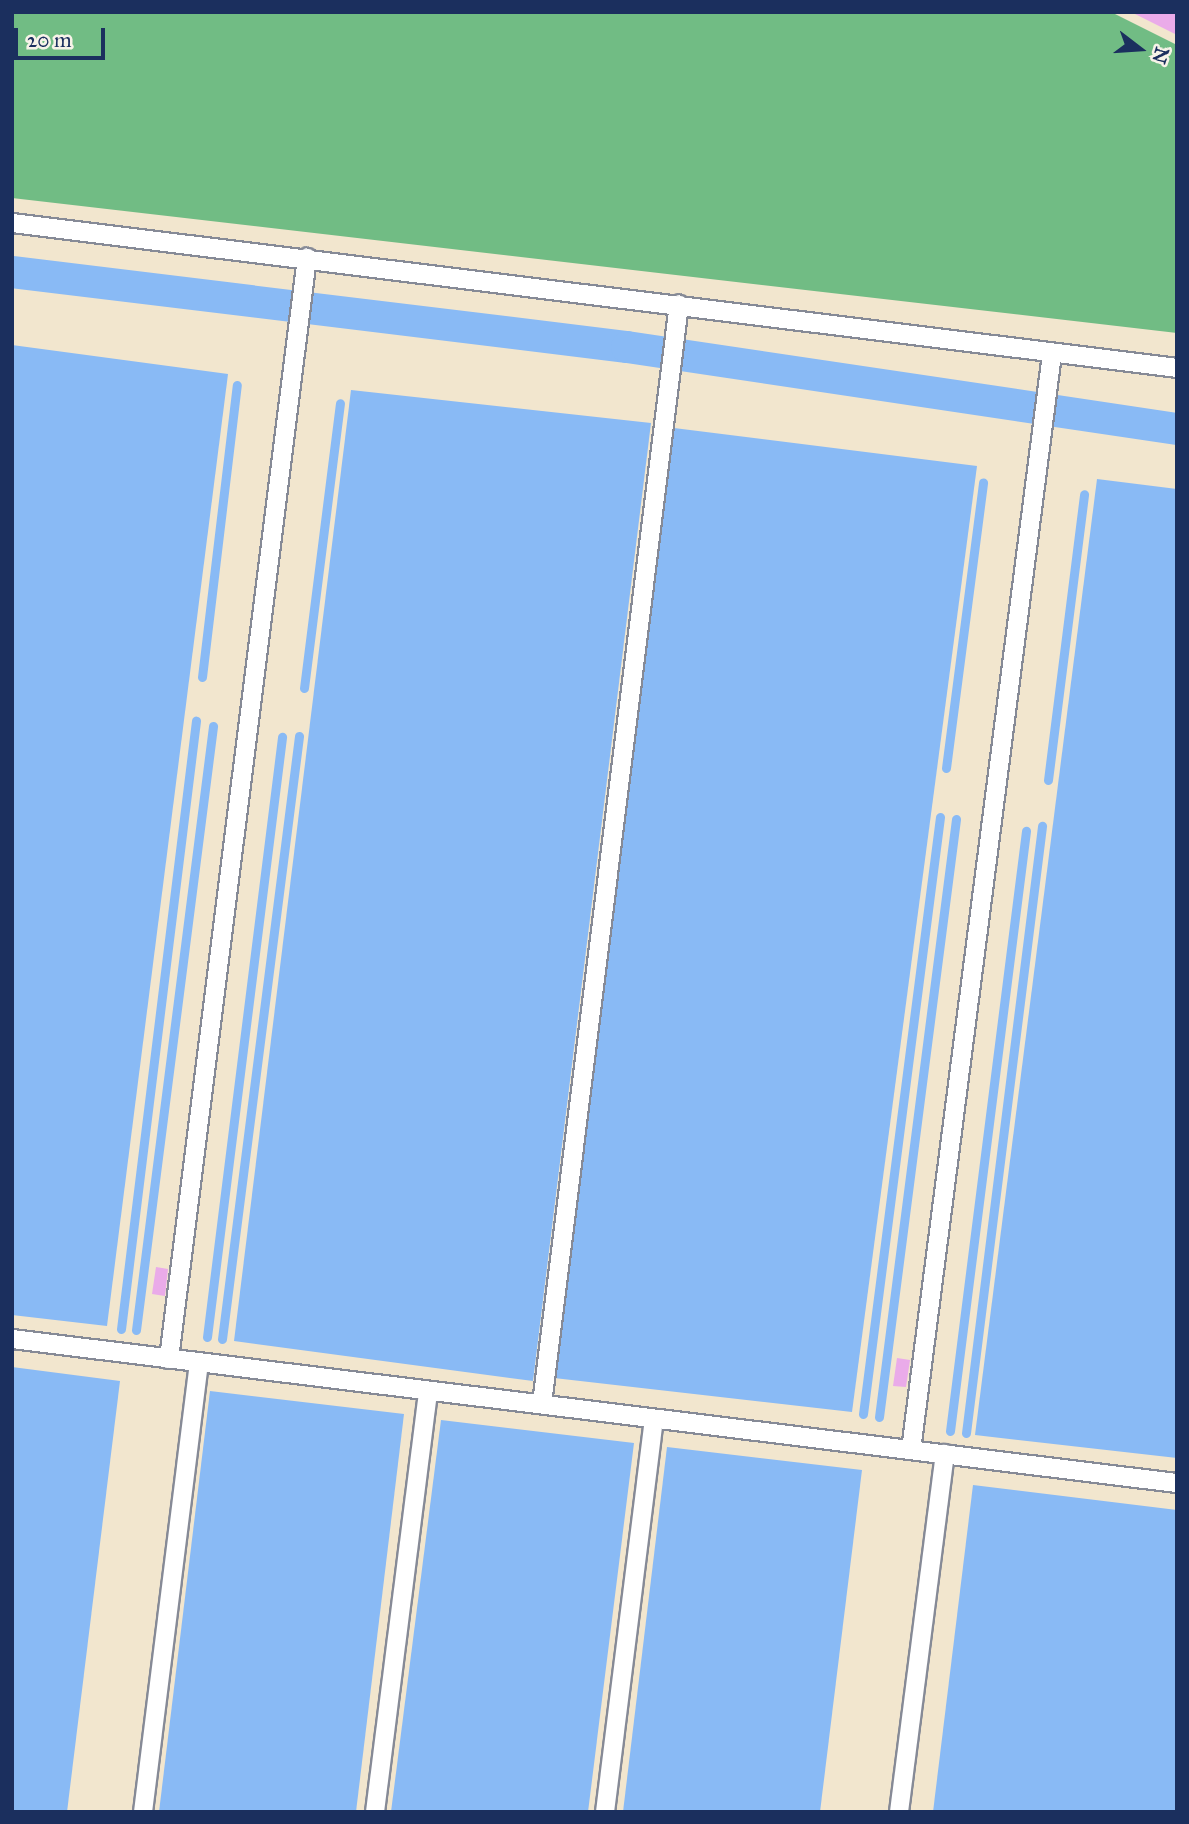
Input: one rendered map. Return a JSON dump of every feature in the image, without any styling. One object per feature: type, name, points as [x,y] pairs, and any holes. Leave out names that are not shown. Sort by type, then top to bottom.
[{"type":"lane","points":[[12,223],[1177,368]]},
{"type":"lane","points":[[169,1359],[307,258]]},
{"type":"lane","points":[[542,1404],[679,304]]},
{"type":"lane","points":[[911,1450],[1052,354]]},
{"type":"lane","points":[[12,1339],[1177,1483]]},
{"type":"lane","points":[[142,1812],[199,1362]]},
{"type":"lane","points":[[375,1812],[428,1391]]},
{"type":"lane","points":[[605,1812],[654,1419]]},
{"type":"lane","points":[[899,1812],[945,1454]]},
{"type":"green space","points":[[12,12],[1111,12],[1177,45],[1177,333],[12,198]]},
{"type":"water","points":[[12,345],[228,374],[107,1326],[12,1315]]},
{"type":"water","points":[[351,390],[651,423],[533,1381],[234,1341]]},
{"type":"water","points":[[674,428],[977,466],[852,1412],[554,1378]]},
{"type":"water","points":[[1097,479],[1177,489],[1177,1458],[975,1435]]},
{"type":"water","points":[[12,1367],[120,1381],[67,1812],[12,1812]]},
{"type":"water","points":[[210,1391],[404,1414],[356,1812],[159,1812]]},
{"type":"water","points":[[441,1420],[634,1443],[588,1812],[391,1812]]},
{"type":"water","points":[[667,1447],[862,1470],[820,1812],[623,1812]]},
{"type":"water","points":[[973,1485],[1177,1510],[1177,1812],[933,1812]]},
{"type":"building","points":[[1131,12],[1177,12],[1177,35]]},
{"type":"building","points":[[156,1267],[168,1269],[165,1296],[152,1294]]},
{"type":"building","points":[[897,1358],[910,1360],[906,1387],[893,1386]]},
{"type":"waterway","points":[[12,272],[627,347],[1177,429]]},
{"type":"waterway","points":[[202,677],[237,385]]},
{"type":"waterway","points":[[304,688],[340,403]]},
{"type":"waterway","points":[[946,768],[983,482]]},
{"type":"waterway","points":[[1048,780],[1084,494]]},
{"type":"waterway","points":[[121,1329],[196,721]]},
{"type":"waterway","points":[[136,1330],[213,726]]},
{"type":"waterway","points":[[222,1339],[299,736]]},
{"type":"waterway","points":[[207,1337],[282,737]]},
{"type":"waterway","points":[[863,1414],[940,817]]},
{"type":"waterway","points":[[879,1417],[956,819]]},
{"type":"waterway","points":[[966,1433],[1042,826]]},
{"type":"waterway","points":[[950,1431],[1026,831]]}]
